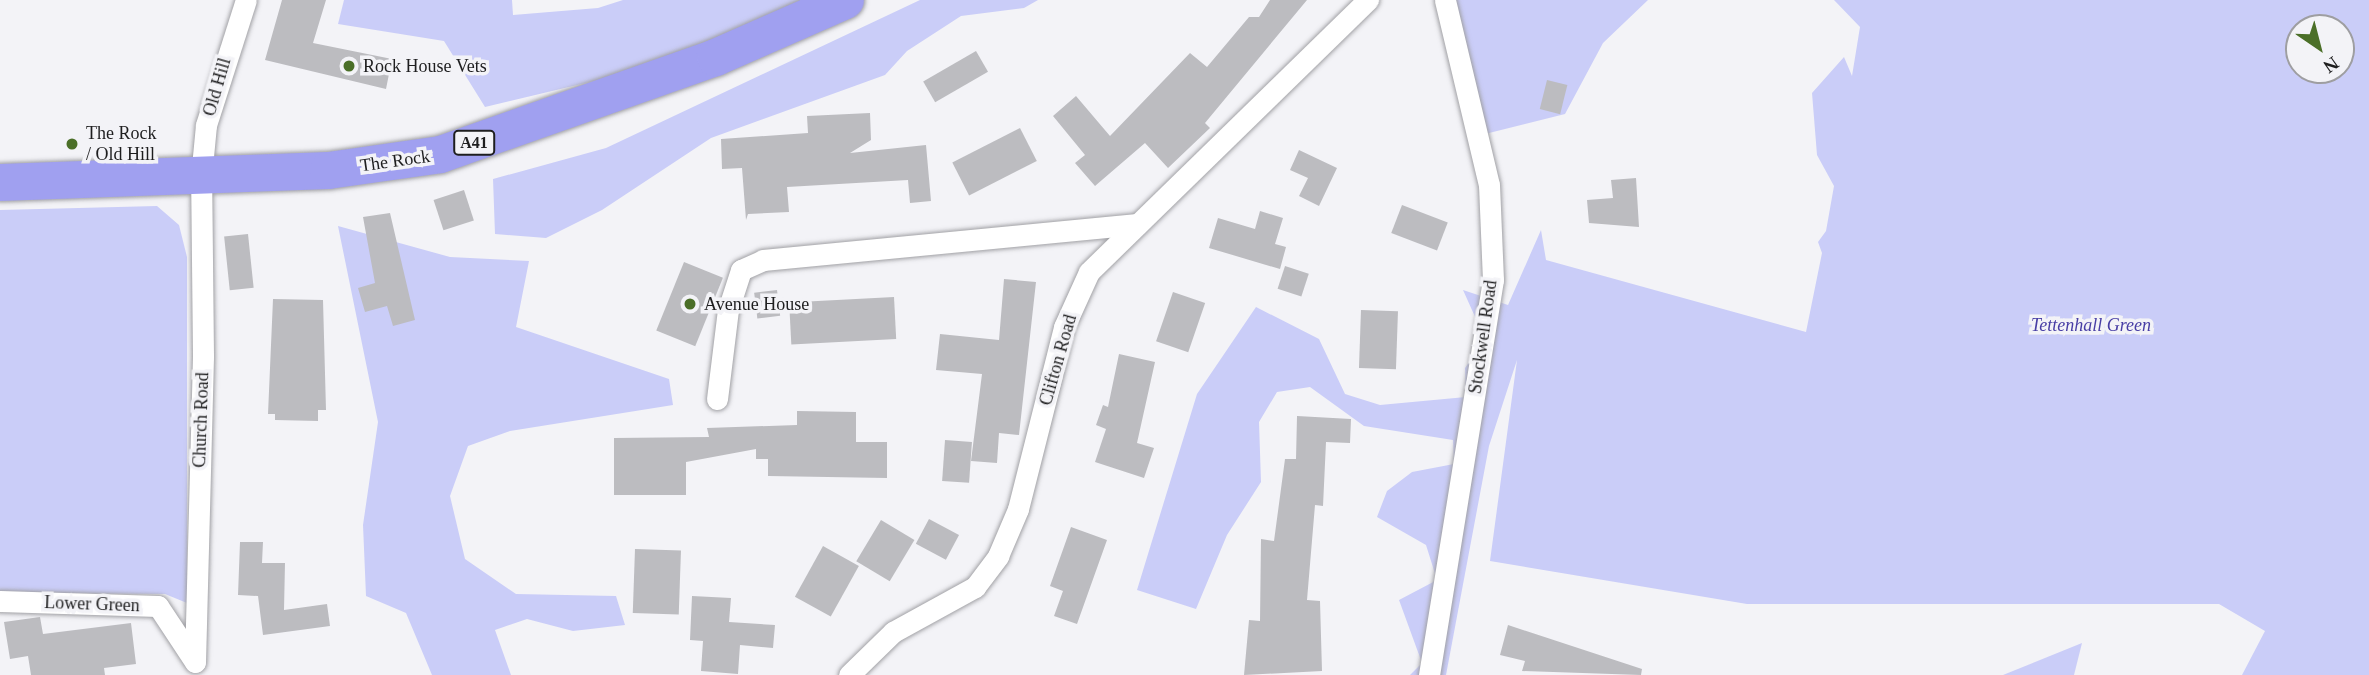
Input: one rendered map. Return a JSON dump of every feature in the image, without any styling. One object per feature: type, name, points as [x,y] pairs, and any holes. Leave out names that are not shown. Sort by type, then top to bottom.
[{"type":"highway","name":"The Rock","points":[[0,181],[201,177],[328,170],[440,154],[703,62],[845,0]]},
{"type":"street","name":"Old Hill","points":[[201,177],[206,125],[246,0]]},
{"type":"street","name":"Clifton Road","points":[[849,675],[893,632],[975,587],[998,556],[1018,509],[1064,327],[1089,272],[1368,0]]},
{"type":"street","name":"Stockwell Road","points":[[1429,675],[1493,280],[1489,185],[1445,0]]},
{"type":"street","name":"Church Road","points":[[195,662],[203,356],[201,177]]},
{"type":"street","points":[[717,398],[728,310],[741,270],[763,260],[1137,224]]},
{"type":"street","name":"Lower Green","points":[[0,601],[158,606],[195,662]]},
{"type":"green space","points":[[344,0],[512,0],[513,15],[598,8],[623,0],[820,0],[636,71],[485,107],[444,41],[338,24]]},
{"type":"green space","points":[[920,0],[1038,0],[1024,8],[961,16],[907,51],[885,75],[711,138],[602,210],[546,238],[495,234],[493,179],[606,148]]},
{"type":"green space","points":[[1453,0],[1648,0],[1603,43],[1565,114],[1481,135]]},
{"type":"green space","name":"Tettenhall Green","points":[[1834,0],[2369,0],[2369,675],[2242,675],[2265,631],[2219,604],[1747,604],[1490,561],[1517,360],[1489,446],[1446,675],[1410,675],[1422,663],[1399,600],[1437,580],[1426,545],[1377,517],[1387,491],[1412,472],[1454,464],[1453,440],[1364,426],[1310,387],[1277,392],[1259,422],[1261,482],[1227,535],[1196,609],[1137,590],[1197,394],[1256,307],[1319,339],[1345,394],[1380,405],[1466,397],[1465,368],[1485,339],[1463,290],[1508,305],[1541,230],[1546,260],[1806,332],[1822,253],[1818,242],[1826,231],[1834,186],[1817,155],[1812,93],[1844,57],[1852,76],[1860,27]]},
{"type":"green space","points":[[157,206],[179,225],[187,257],[187,603],[165,594],[0,593],[0,210]]},
{"type":"green space","points":[[338,226],[450,257],[529,261],[516,327],[669,379],[673,405],[510,431],[468,446],[450,496],[465,559],[516,594],[616,596],[625,625],[573,631],[527,619],[495,630],[511,675],[432,675],[406,613],[366,596],[363,525],[378,422]]},
{"type":"green space","points":[[2082,643],[2074,675],[2003,675]]},
{"type":"building","points":[[282,0],[326,0],[313,43],[392,59],[386,89],[265,60]]},
{"type":"building","points":[[1270,0],[1307,0],[1205,123],[1210,128],[1168,168],[1145,143],[1095,186],[1075,163],[1085,155],[1053,116],[1076,96],[1110,136],[1190,53],[1207,67],[1249,17],[1259,17]]},
{"type":"building","points":[[976,51],[988,72],[935,102],[923,82]]},
{"type":"building","points":[[1547,80],[1567,85],[1560,114],[1540,109]]},
{"type":"building","points":[[870,113],[871,140],[850,153],[926,145],[931,201],[910,203],[908,180],[787,187],[789,212],[748,214],[746,220],[742,168],[722,169],[721,139],[808,133],[807,116]]},
{"type":"building","points":[[1020,128],[1037,161],[969,195],[952,163]]},
{"type":"building","points":[[1299,150],[1337,168],[1319,206],[1299,196],[1308,178],[1290,170]]},
{"type":"building","points":[[1636,178],[1639,227],[1589,223],[1587,200],[1613,198],[1611,180]]},
{"type":"building","points":[[464,190],[474,220],[443,230],[434,200]]},
{"type":"building","points":[[1402,205],[1448,223],[1437,251],[1391,233]]},
{"type":"building","points":[[1260,211],[1283,218],[1275,244],[1286,247],[1280,269],[1209,248],[1218,218],[1255,229]]},
{"type":"building","points":[[390,213],[415,320],[393,326],[387,306],[365,312],[358,288],[375,283],[363,217]]},
{"type":"building","points":[[248,234],[254,288],[230,290],[224,237]]},
{"type":"building","name":"Avenue House","points":[[684,262],[723,278],[695,346],[656,331]]},
{"type":"building","points":[[1285,266],[1309,274],[1301,297],[1278,289]]},
{"type":"building","points":[[1004,279],[1036,282],[1019,435],[999,433],[997,463],[971,461],[982,374],[936,370],[940,334],[999,340]]},
{"type":"building","points":[[777,290],[780,316],[757,319],[754,293]]},
{"type":"building","points":[[1173,292],[1205,303],[1188,352],[1156,341]]},
{"type":"building","points":[[894,297],[896,339],[791,344],[789,302]]},
{"type":"building","points":[[273,299],[323,300],[326,410],[318,410],[318,421],[275,420],[275,414],[268,414]]},
{"type":"building","points":[[1361,310],[1398,311],[1396,369],[1359,368]]},
{"type":"building","points":[[1119,354],[1155,362],[1137,443],[1154,448],[1144,478],[1095,462],[1106,429],[1096,425],[1103,405],[1108,407]]},
{"type":"building","points":[[797,411],[856,412],[856,442],[887,442],[887,478],[768,476],[768,459],[756,459],[756,449],[686,462],[686,495],[614,495],[614,438],[709,437],[707,428],[797,425]]},
{"type":"building","points":[[1297,416],[1351,419],[1350,443],[1326,442],[1323,506],[1315,505],[1307,600],[1320,601],[1322,671],[1244,675],[1249,620],[1260,621],[1261,539],[1274,541],[1285,459],[1296,459]]},
{"type":"building","points":[[945,440],[972,442],[969,483],[942,481]]},
{"type":"building","points":[[929,519],[959,535],[946,560],[916,544]]},
{"type":"building","points":[[881,520],[914,540],[890,581],[856,561]]},
{"type":"building","points":[[1071,527],[1107,540],[1077,624],[1054,616],[1063,591],[1050,586]]},
{"type":"building","points":[[240,542],[263,542],[262,563],[285,563],[284,610],[327,604],[330,626],[263,635],[258,596],[238,595]]},
{"type":"building","points":[[823,546],[859,566],[831,617],[795,597]]},
{"type":"building","points":[[635,549],[681,551],[679,615],[633,613]]},
{"type":"building","points":[[692,596],[731,598],[729,622],[775,625],[773,648],[740,645],[738,674],[701,671],[703,641],[690,640]]},
{"type":"building","points":[[40,617],[43,634],[131,623],[136,664],[104,668],[105,675],[31,675],[28,656],[10,659],[4,622]]},
{"type":"building","points":[[1508,625],[1642,669],[1641,675],[1522,671],[1525,661],[1500,655]]},
{"type":"place","name":"Rock House Vets","points":[[349,66]]},
{"type":"place","name":"The Rock / Old Hill","points":[[72,144]]},
{"type":"place","name":"Avenue House","points":[[690,304]]}]
